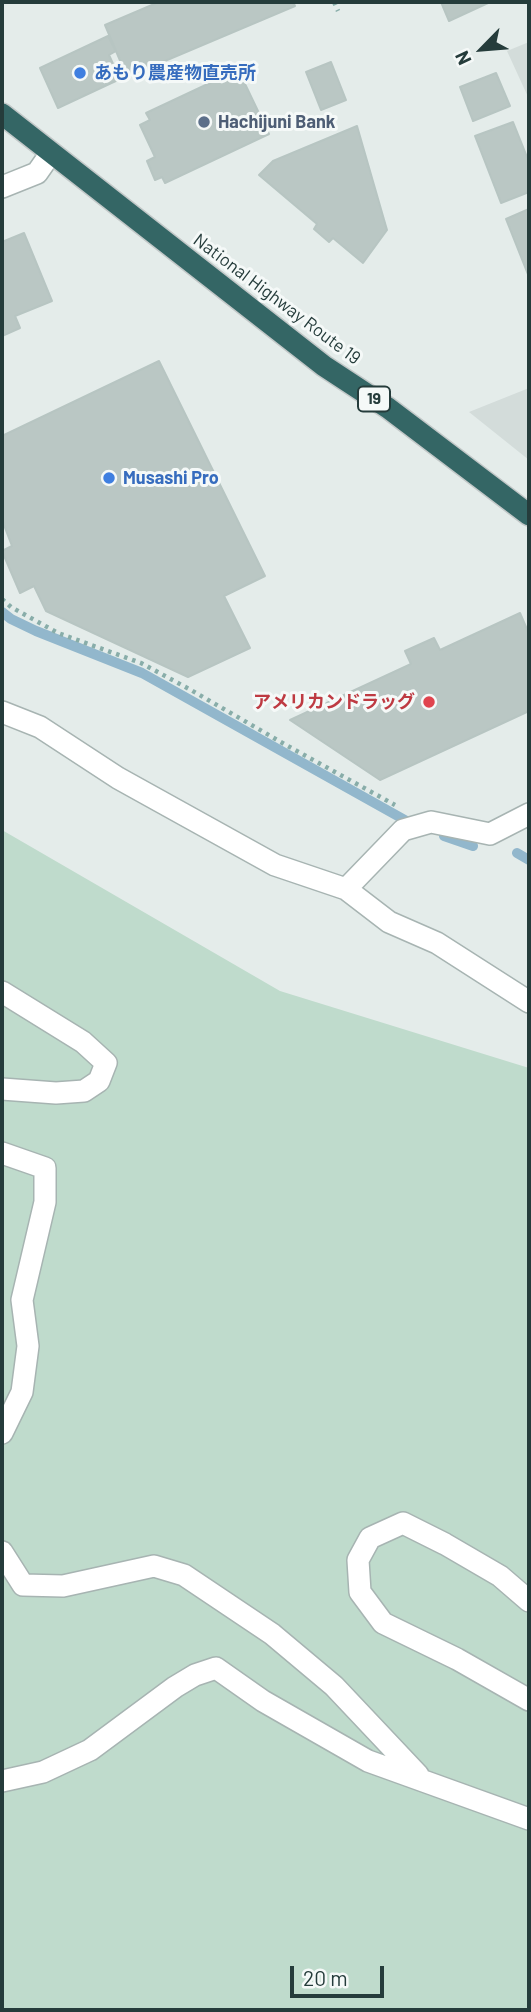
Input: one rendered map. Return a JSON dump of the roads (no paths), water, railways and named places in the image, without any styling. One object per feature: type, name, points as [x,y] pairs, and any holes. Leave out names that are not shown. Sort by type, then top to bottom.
[{"type":"highway","name":"National Highway Route 19","points":[[2,114],[324,366],[388,408],[529,515]]},
{"type":"street","points":[[2,187],[37,173],[51,153]]},
{"type":"street","points":[[2,712],[40,727],[118,778],[275,864],[346,889],[389,922],[437,943],[529,1002]]},
{"type":"street","points":[[346,889],[403,830],[431,822],[490,834],[529,814]]},
{"type":"street","points":[[2,992],[83,1042],[106,1063],[99,1081],[84,1091],[56,1093],[2,1090]]},
{"type":"street","points":[[2,1153],[45,1168],[45,1202],[22,1300],[28,1346],[22,1392],[2,1433]]},
{"type":"street","points":[[529,1601],[500,1576],[403,1523],[370,1538],[358,1560],[360,1592],[383,1623],[457,1659],[529,1700]]},
{"type":"street","points":[[2,1552],[23,1584],[64,1586],[154,1566],[184,1575],[272,1634],[334,1686],[422,1779]]},
{"type":"street","points":[[2,1781],[43,1772],[90,1750],[175,1687],[195,1675],[216,1668],[263,1701],[368,1760],[529,1819]]},
{"type":"waterway","points":[[2,612],[36,631],[142,673],[412,824]]},
{"type":"waterway","points":[[444,836],[473,846]]},
{"type":"waterway","points":[[517,853],[529,860]]},
{"type":"place","name":"あもり農産物直売所","points":[[80,73]]},
{"type":"place","name":"Hachijuni Bank","points":[[204,122]]},
{"type":"place","name":"Musashi Pro","points":[[109,478]]},
{"type":"place","name":"アメリカンドラッグ","points":[[429,702]]}]
